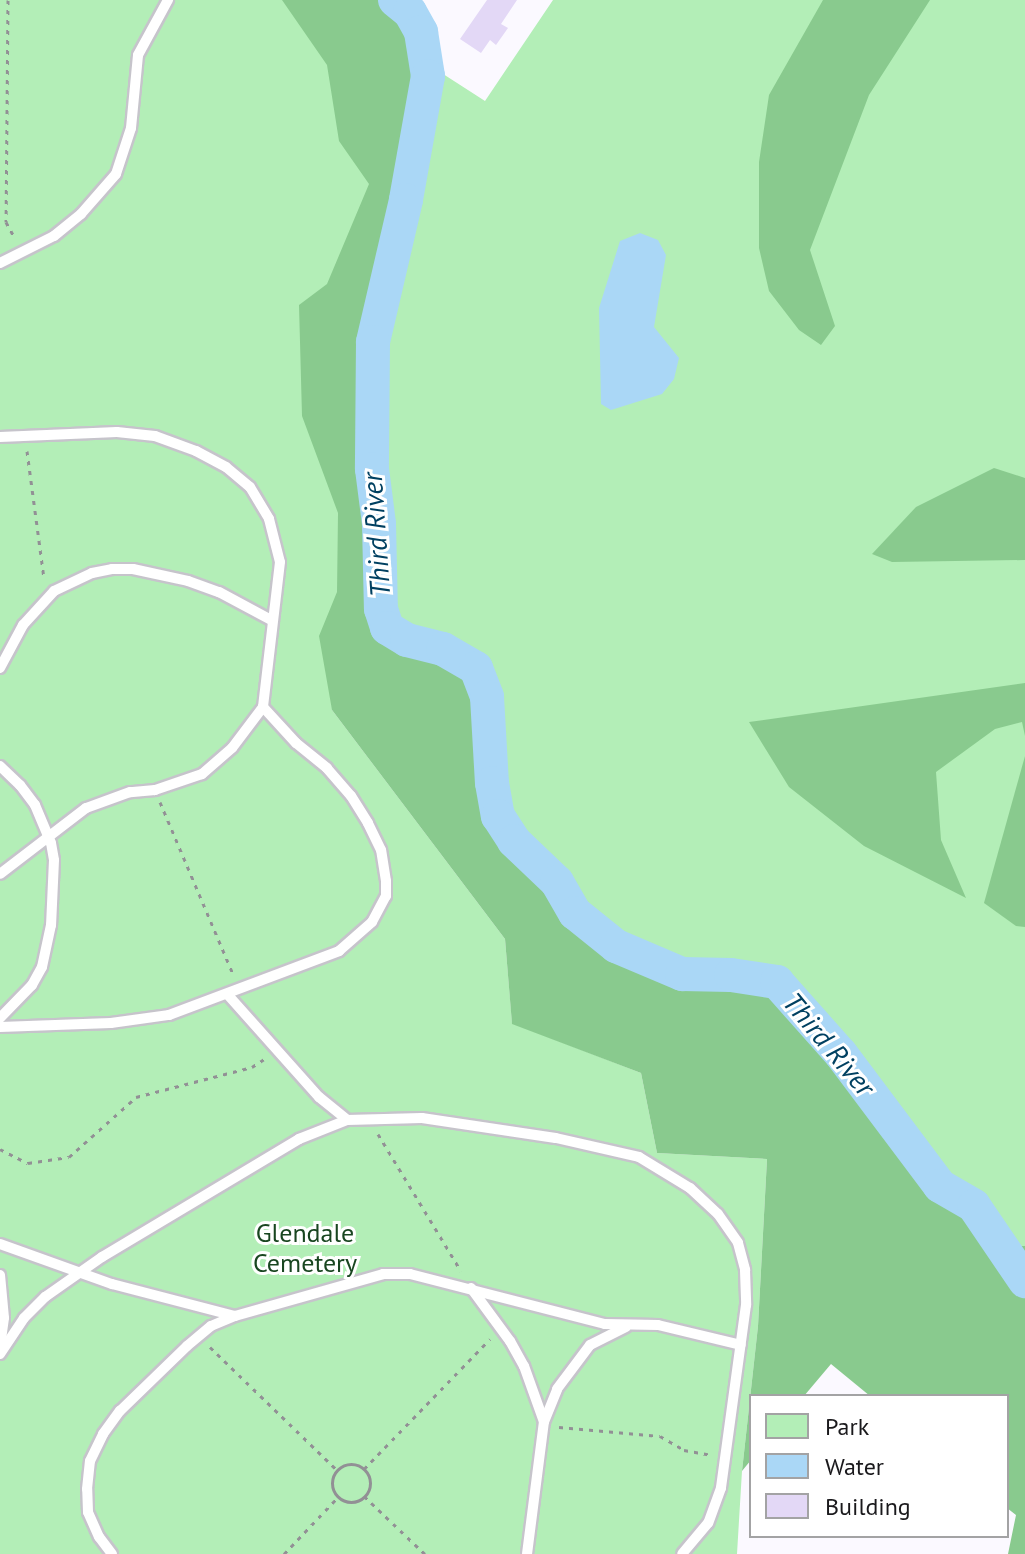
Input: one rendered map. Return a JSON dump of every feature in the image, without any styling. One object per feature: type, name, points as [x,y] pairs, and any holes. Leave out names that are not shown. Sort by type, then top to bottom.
[{"type":"lane","points":[[0,263],[54,236],[81,214],[116,174],[131,128],[138,55],[168,0]]},
{"type":"lane","points":[[0,437],[117,432],[155,436],[226,467],[250,487],[277,537],[280,562],[263,707],[232,748],[202,774],[155,790],[130,792],[86,808],[0,874]]},
{"type":"lane","points":[[0,668],[23,625],[37,608],[54,591],[92,573],[133,569],[166,575],[219,592],[271,620]]},
{"type":"lane","points":[[0,1027],[146,1020],[228,995],[339,951],[372,922],[386,896],[381,850],[351,796],[263,707]]},
{"type":"lane","points":[[0,766],[35,805],[49,837],[54,860],[47,949],[32,985],[0,1018]]},
{"type":"lane","points":[[228,995],[319,1097],[347,1120]]},
{"type":"lane","points":[[0,1352],[24,1318],[45,1297],[80,1272],[299,1139],[347,1120],[368,1117],[422,1118],[605,1147],[639,1157],[666,1171],[718,1214],[738,1243],[745,1282],[741,1345],[721,1488],[708,1523],[682,1554]]},
{"type":"lane","points":[[0,1244],[80,1272],[235,1316]]},
{"type":"lane","points":[[112,1554],[88,1512],[90,1461],[120,1411],[198,1336],[235,1316],[383,1274],[410,1274],[605,1324],[658,1325],[741,1345]]},
{"type":"lane","points":[[0,1275],[4,1318],[0,1352]]},
{"type":"lane","points":[[471,1288],[524,1366],[544,1424]]},
{"type":"lane","points":[[527,1554],[544,1424],[557,1389],[590,1345],[631,1324]]},
{"type":"path","points":[[8,0],[6,222],[23,253]]},
{"type":"path","points":[[24,435],[44,565],[44,577],[36,595],[37,608]]},
{"type":"path","points":[[155,790],[240,990]]},
{"type":"path","points":[[0,1149],[28,1163],[69,1157],[136,1097],[252,1067],[276,1051]]},
{"type":"path","points":[[368,1117],[471,1288]]},
{"type":"path","points":[[364,1469],[501,1328]]},
{"type":"path","points":[[198,1336],[337,1470]]},
{"type":"path","points":[[544,1424],[660,1436],[684,1450],[725,1457]]},
{"type":"path","points":[[350,1464],[364,1469],[370,1481],[364,1496],[353,1501],[338,1497],[332,1485],[337,1470],[350,1464]]},
{"type":"path","points":[[364,1496],[425,1554]]},
{"type":"path","points":[[284,1554],[338,1497]]},
{"type":"green space","name":"Glendale Cemetery","points":[[0,0],[374,0],[382,246],[332,710],[505,939],[512,1023],[641,1073],[657,1153],[767,1159],[758,1326],[749,1394],[737,1554],[0,1554]]},
{"type":"green space","points":[[282,0],[408,0],[422,13],[440,72],[428,76],[406,200],[373,342],[372,469],[379,524],[381,609],[387,627],[407,640],[443,649],[476,668],[487,697],[492,783],[498,816],[514,841],[557,882],[575,913],[616,946],[681,974],[731,975],[777,982],[841,1054],[940,1186],[974,1206],[999,1246],[1025,1246],[1025,1554],[1008,1554],[1016,1515],[1009,1510],[1009,1394],[868,1394],[831,1364],[806,1394],[750,1394],[758,1326],[767,1159],[657,1153],[641,1073],[512,1024],[505,939],[332,710],[319,636],[337,592],[338,513],[302,416],[299,305],[327,284],[369,184],[339,141],[327,65]]},
{"type":"green space","points":[[553,0],[1025,0],[1025,1281],[974,1206],[940,1186],[841,1054],[778,982],[731,975],[682,974],[616,946],[575,913],[557,882],[514,841],[498,816],[492,783],[487,697],[461,658],[407,640],[387,628],[381,609],[379,524],[372,469],[373,342],[406,200],[428,76],[440,72],[485,101]]},
{"type":"green space","points":[[823,0],[930,0],[869,95],[810,250],[835,326],[821,345],[799,330],[769,291],[759,248],[759,162],[769,95]]},
{"type":"green space","points":[[994,468],[1025,478],[1025,560],[892,562],[872,554],[916,507]]},
{"type":"green space","points":[[1025,683],[1025,736],[1022,722],[995,729],[936,772],[941,840],[966,898],[864,846],[789,787],[749,722]]},
{"type":"green space","points":[[1025,756],[1025,927],[1016,926],[984,903]]},
{"type":"green space","points":[[749,1408],[749,1462],[742,1471]]},
{"type":"water","points":[[640,233],[658,240],[666,255],[654,327],[679,358],[674,379],[662,394],[611,410],[601,404],[599,308],[620,241]]},
{"type":"building","points":[[487,0],[517,0],[501,24],[508,28],[496,45],[490,40],[481,53],[460,39]]},
{"type":"waterway","name":"Third River","points":[[395,0],[410,12],[421,32],[428,76],[406,200],[373,342],[372,469],[379,524],[381,609],[387,628],[407,640],[443,649],[476,668],[487,697],[492,783],[498,816],[514,841],[557,882],[575,913],[616,946],[682,974],[731,975],[777,982],[841,1054],[940,1186],[974,1206],[1025,1281]]}]
